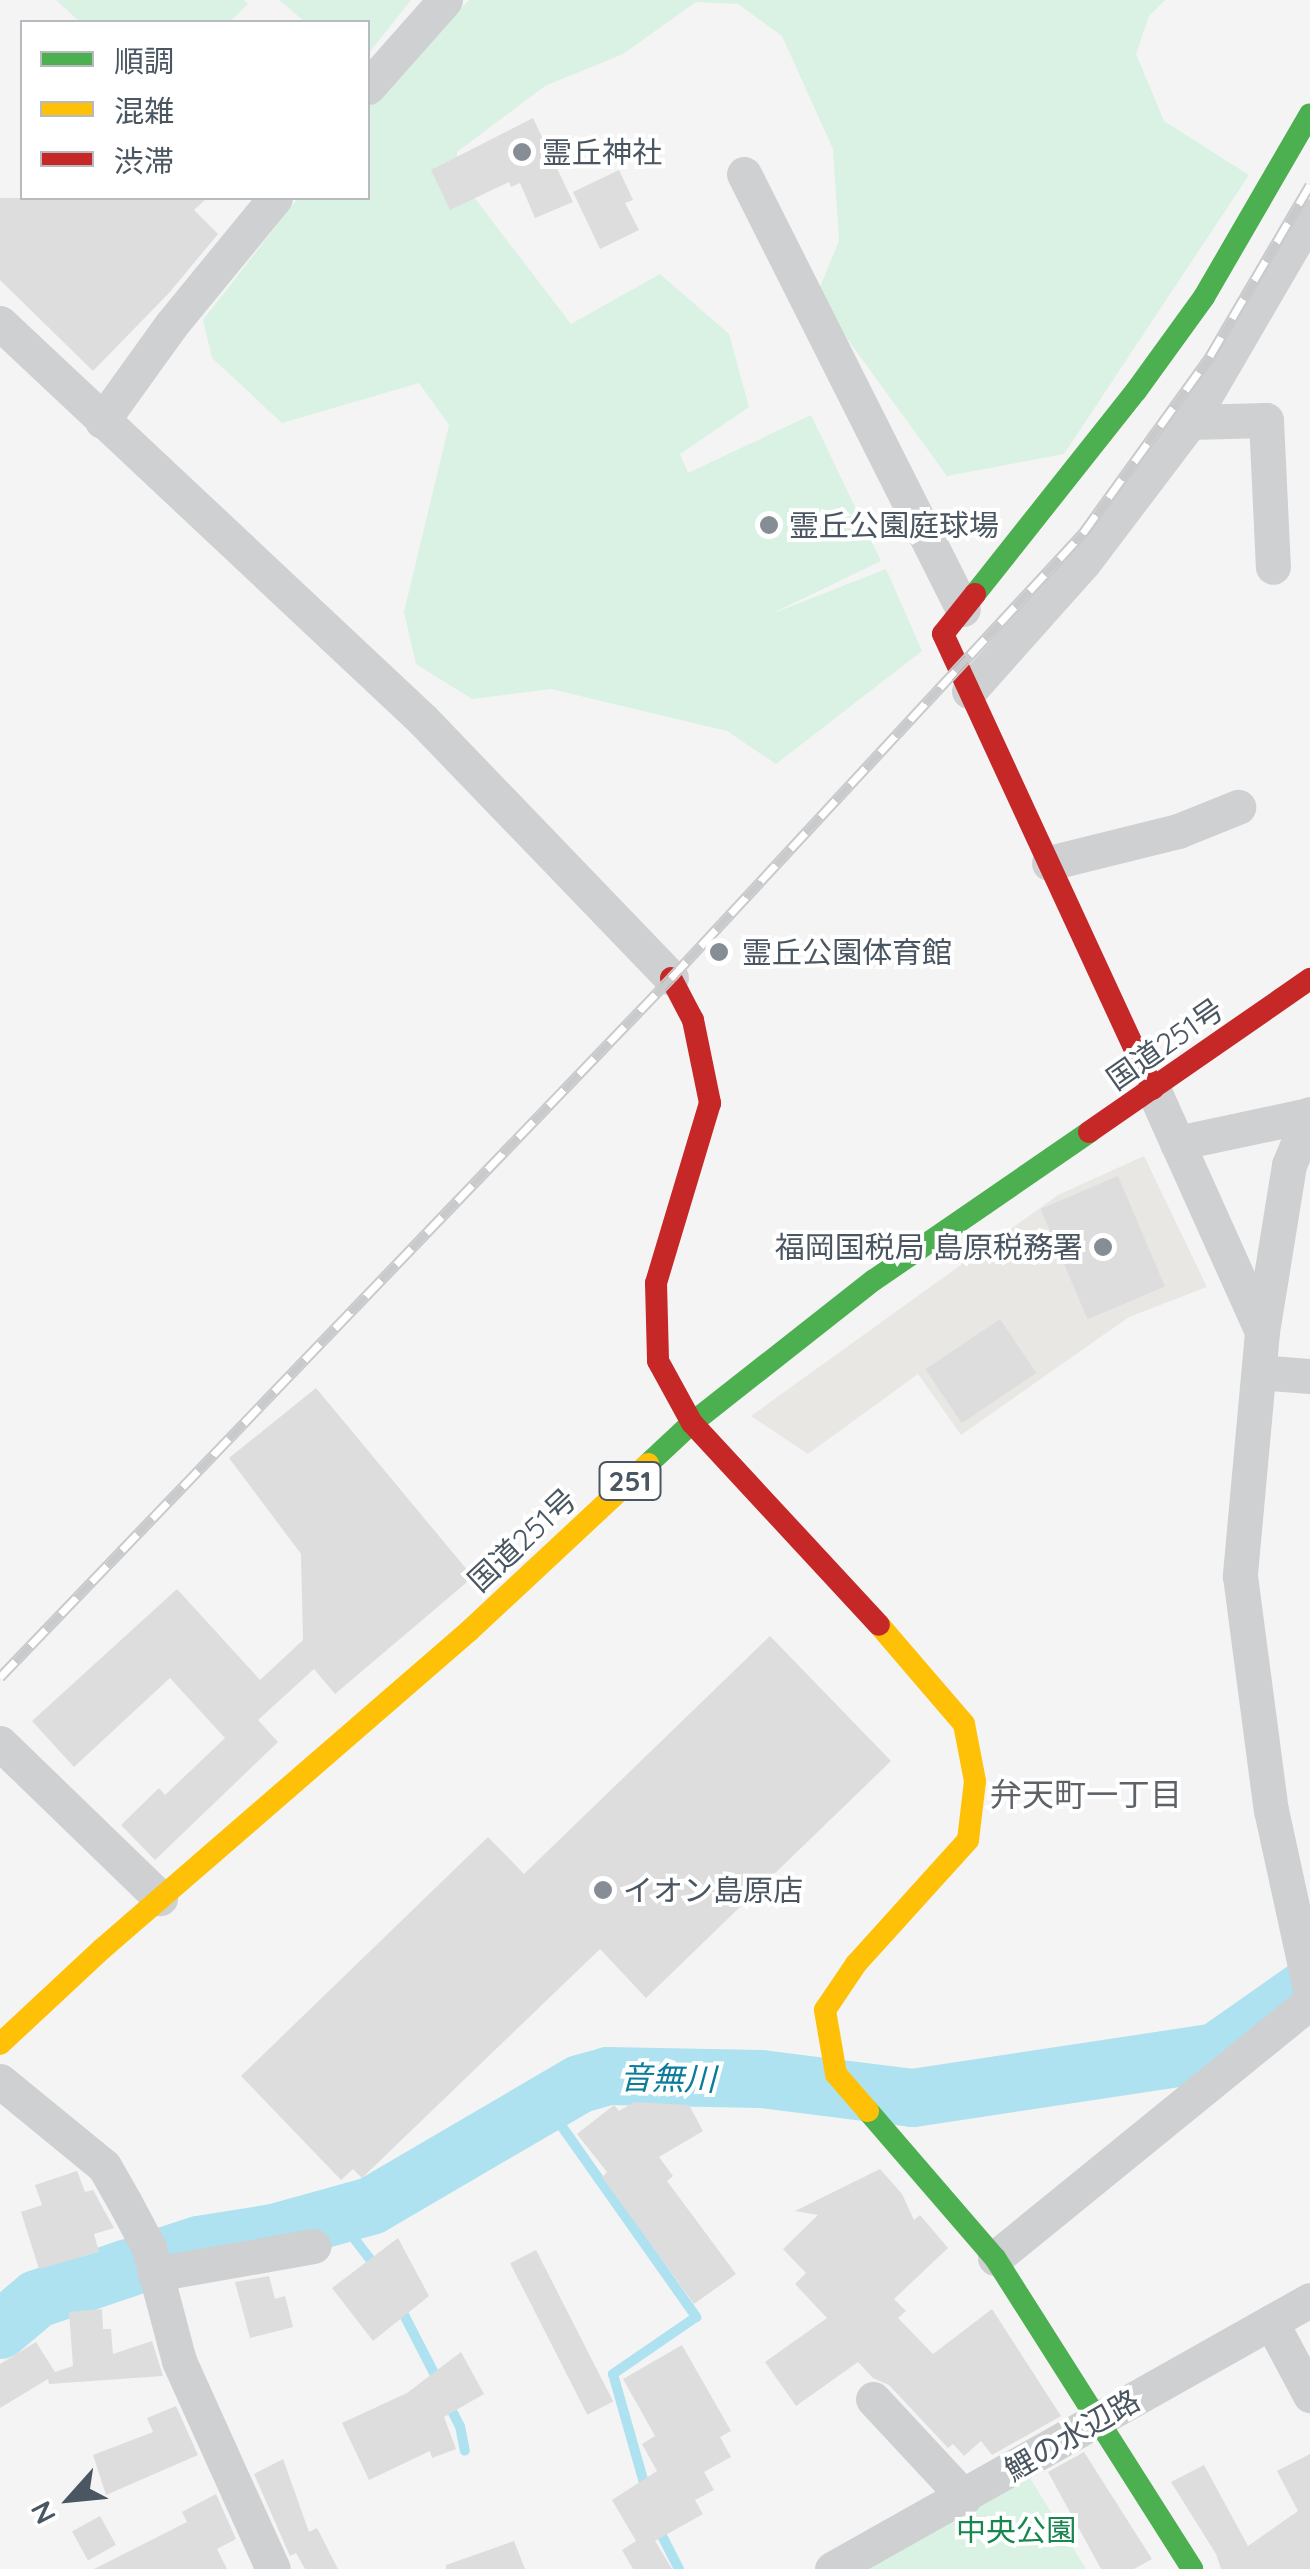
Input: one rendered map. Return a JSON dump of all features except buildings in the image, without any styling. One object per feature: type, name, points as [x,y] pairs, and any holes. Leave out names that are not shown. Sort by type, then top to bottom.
[{"type":"main road","points":[[1154,1089],[944,634],[1136,391],[1204,297],[1310,114]]},
{"type":"main road","points":[[672,978],[694,1020],[710,1103],[656,1283],[658,1361],[692,1424],[933,1684],[964,1724],[975,1781],[968,1840],[856,1964],[825,2010],[836,2074],[995,2258],[1100,2418],[1192,2569]]},
{"type":"main road","name":"国道251号","points":[[0,2044],[160,1898],[469,1631],[692,1424],[874,1280],[1310,979]]},
{"type":"street","points":[[370,85],[445,0]]},
{"type":"street","points":[[744,174],[963,609]]},
{"type":"street","points":[[102,421],[170,325],[273,200]]},
{"type":"street","points":[[969,691],[1084,562],[1190,422],[1306,234]]},
{"type":"street","points":[[0,323],[422,719],[672,978]]},
{"type":"street","points":[[1190,422],[1266,420],[1273,567]]},
{"type":"street","points":[[1048,863],[1178,831],[1238,807]]},
{"type":"street","points":[[1154,1089],[1262,1332]]},
{"type":"street","points":[[1178,1143],[1310,1114]]},
{"type":"street","points":[[995,2258],[1308,1986],[1271,1810],[1240,1576],[1262,1332],[1289,1165],[1310,1114]]},
{"type":"street","points":[[1259,1372],[1310,1376]]},
{"type":"street","points":[[0,1743],[160,1898]]},
{"type":"street","points":[[0,2080],[104,2166],[153,2263],[179,2361],[273,2569]]},
{"type":"street","points":[[153,2263],[314,2246]]},
{"type":"street","name":"鯉の水辺路","points":[[832,2569],[1310,2300]]},
{"type":"street","points":[[1271,2322],[1310,2395]]},
{"type":"street","points":[[873,2399],[964,2496]]},
{"type":"shaded area","points":[[1144,1156],[1207,1287],[1129,1317],[961,1435],[918,1374],[808,1454],[751,1416],[1058,1195]]},
{"type":"green space","points":[[56,0],[244,0],[248,4],[232,20],[78,20]]},
{"type":"green space","points":[[279,0],[411,0],[370,51],[370,20],[303,20]]},
{"type":"green space","points":[[469,0],[1165,0],[1149,16],[1136,54],[1164,121],[1249,175],[1064,454],[947,476],[816,296],[839,241],[833,149],[782,36],[738,4],[696,2],[623,54],[545,86],[457,152],[457,175],[571,324],[660,274],[729,334],[749,407],[680,454],[688,473],[811,415],[881,561],[769,615],[886,569],[922,651],[776,764],[727,731],[551,689],[472,699],[416,664],[404,612],[449,425],[419,383],[282,423],[212,358],[203,320],[296,200],[370,200],[370,106]]},
{"type":"green space","name":"中央公園","points":[[1030,2478],[1086,2569],[859,2569]]},
{"type":"waterway","name":"音無川","points":[[0,2330],[37,2299],[125,2269],[199,2245],[274,2233],[371,2206],[580,2084],[608,2076],[761,2079],[913,2098],[1216,2052],[1310,1986]]},
{"type":"waterway","points":[[546,2104],[696,2317],[613,2374],[646,2490]]},
{"type":"waterway","points":[[337,2216],[376,2267]]},
{"type":"waterway","points":[[400,2307],[438,2381]]},
{"type":"waterway","points":[[447,2401],[460,2426],[465,2451]]},
{"type":"waterway","points":[[657,2526],[679,2569]]},
{"type":"railway","points":[[0,1677],[671,978],[1083,533],[1210,356],[1310,185]]},
{"type":"traffic: fast","points":[[975,594],[1136,391],[1204,297],[1310,114]]},
{"type":"traffic: fast","points":[[648,1464],[692,1423],[874,1280],[1089,1132]]},
{"type":"traffic: fast","points":[[868,2111],[995,2258],[1192,2569]]},
{"type":"traffic: slow","points":[[0,2044],[102,1949],[469,1631],[648,1464]]},
{"type":"traffic: slow","points":[[868,2111],[836,2074],[825,2010],[856,1964],[968,1840],[975,1781],[964,1724],[879,1625]]},
{"type":"traffic: jam","points":[[975,594],[943,634],[1153,1089]]},
{"type":"traffic: jam","points":[[671,978],[693,1020],[710,1103],[656,1283],[658,1361],[692,1423],[879,1625]]},
{"type":"traffic: jam","points":[[1089,1132],[1310,979]]},
{"type":"place","name":"霊丘神社","points":[[522,152]]},
{"type":"place","name":"霊丘公園庭球場","points":[[769,525]]},
{"type":"place","name":"霊丘公園体育館","points":[[719,952]]},
{"type":"place","name":"福岡国税局 島原税務署","points":[[1103,1247]]},
{"type":"place","name":"イオン島原店","points":[[603,1890]]},
{"type":"district","name":"弁天町一丁目","points":[[1086,1794]]}]
